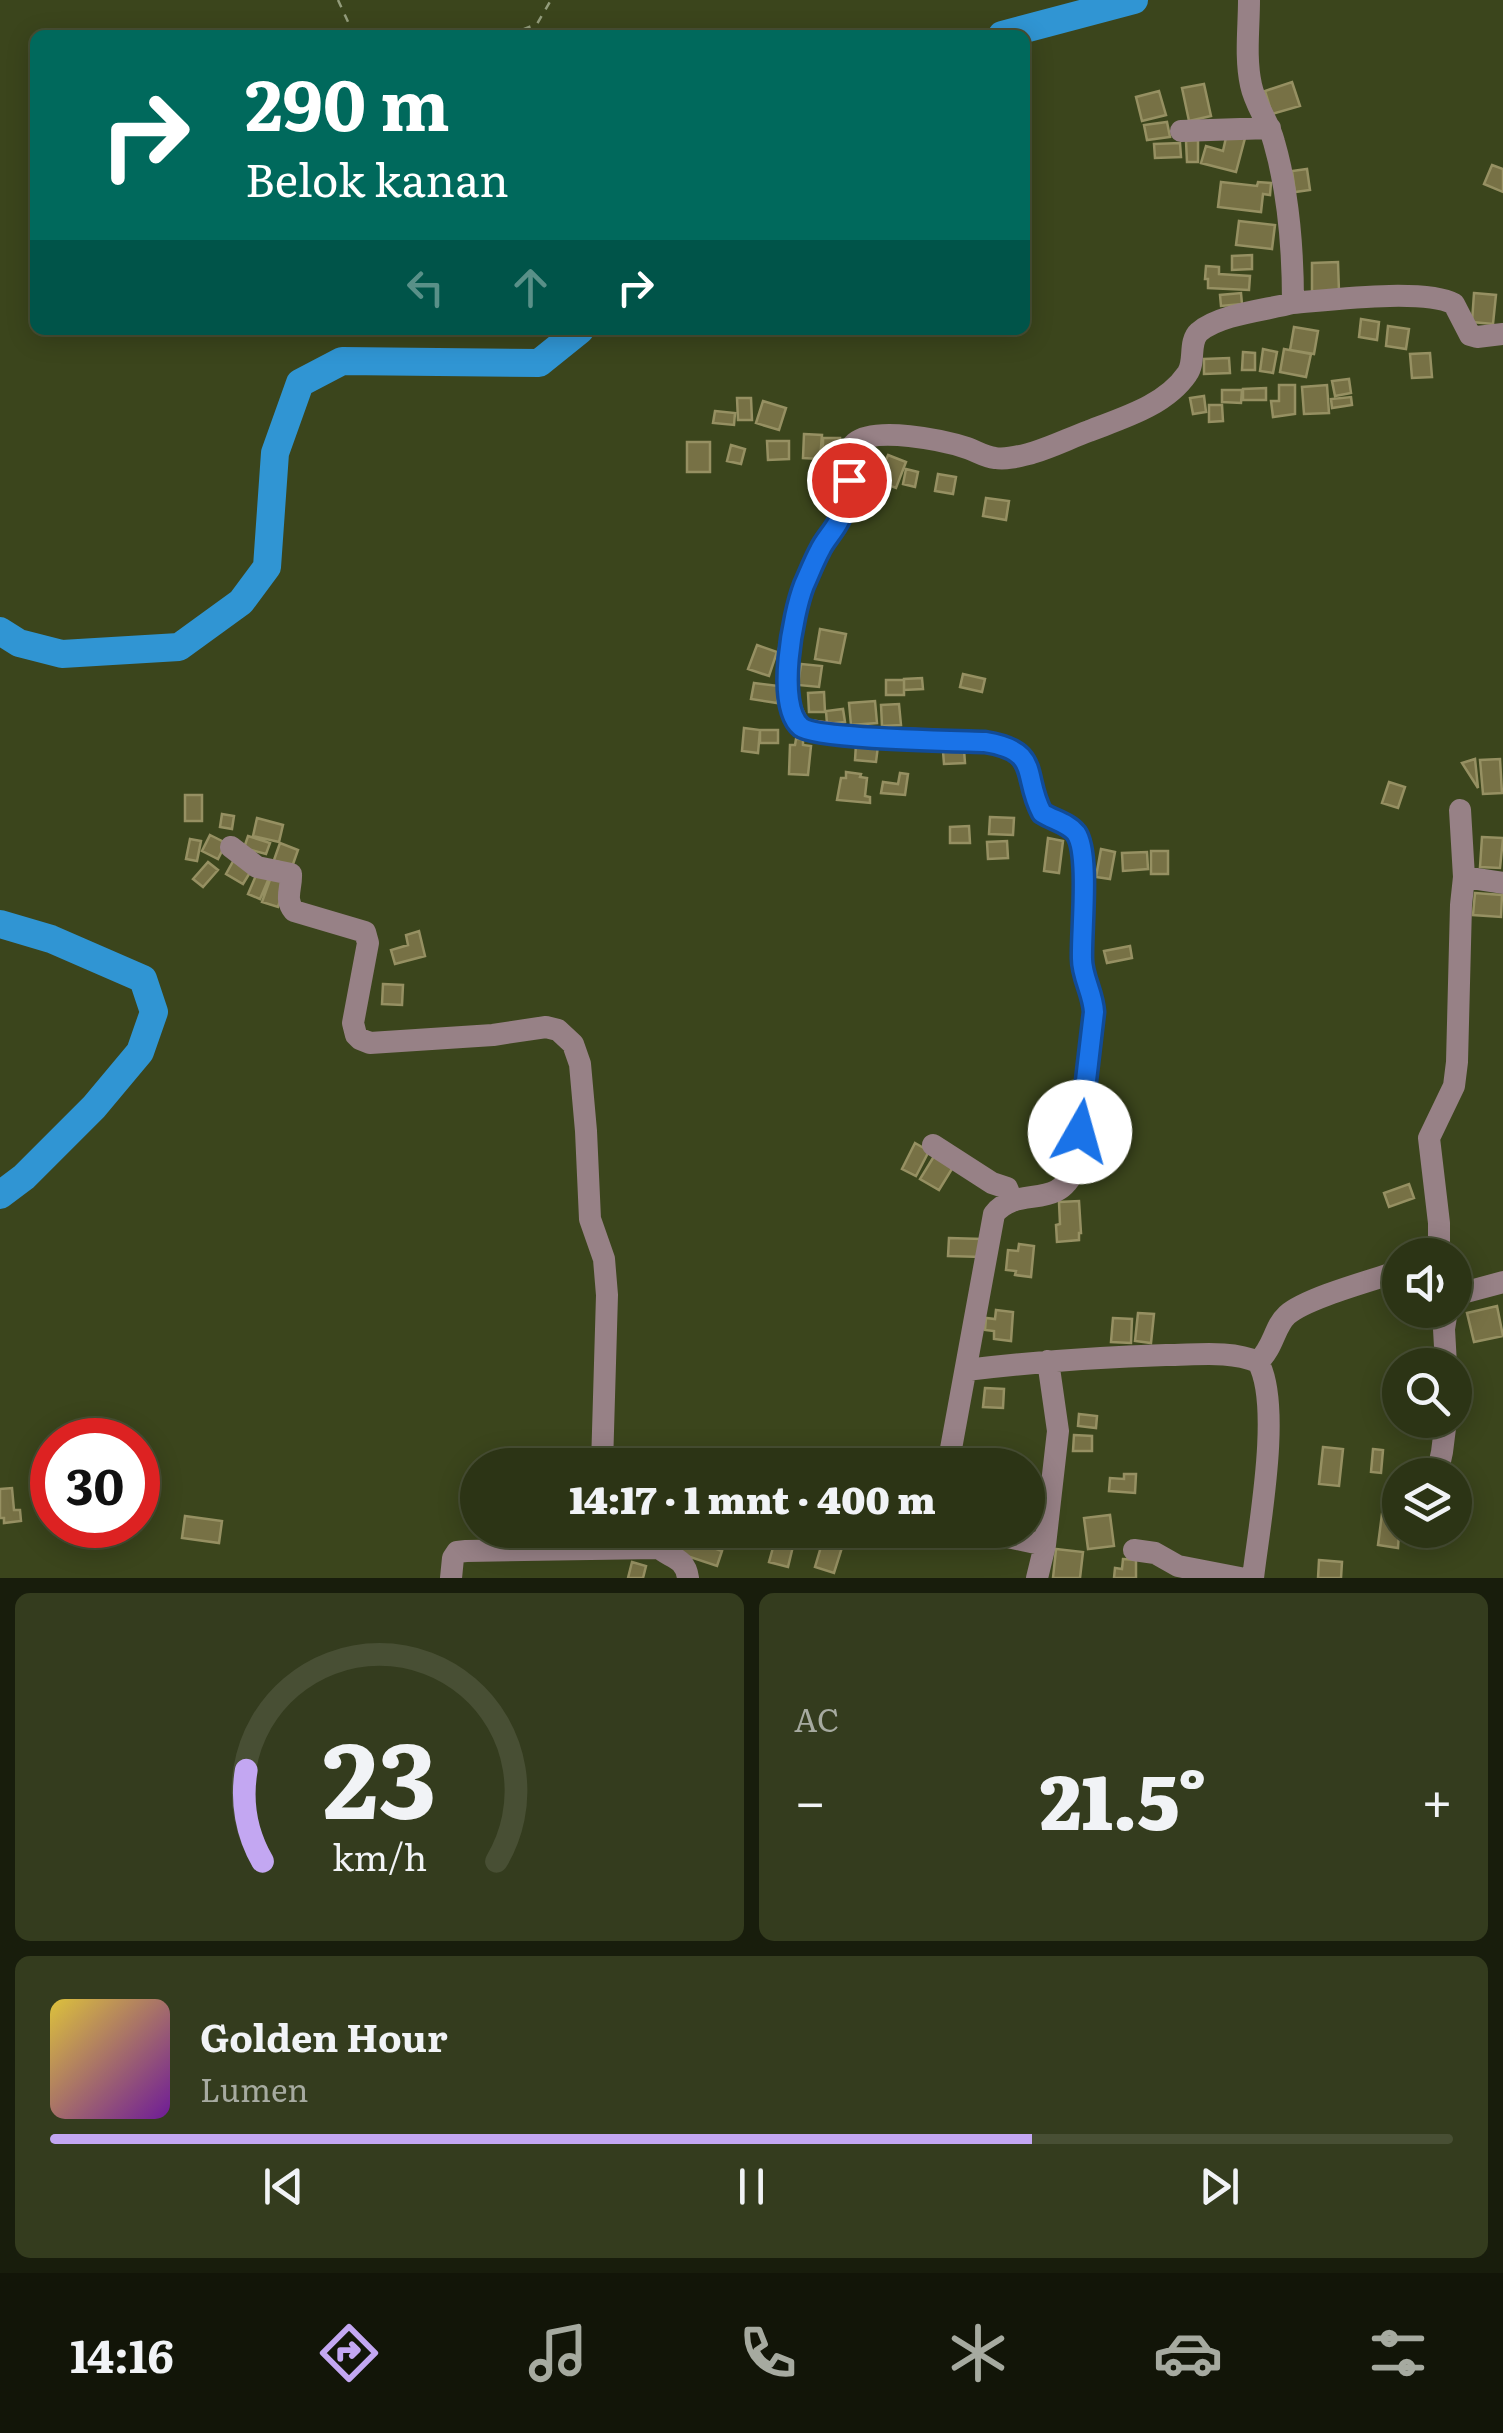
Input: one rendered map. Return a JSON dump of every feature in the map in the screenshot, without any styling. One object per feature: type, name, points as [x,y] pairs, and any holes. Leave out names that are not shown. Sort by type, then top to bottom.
[{"type":"street","points":[[1249,8],[1248,68],[1279,161],[1290,226],[1294,303]]},
{"type":"street","points":[[1181,131],[1270,128]]},
{"type":"street","points":[[951,1448],[994,1214],[1012,1200],[1048,1195],[1064,1188],[1075,1168],[1094,1012],[1082,965],[1083,872],[1075,832],[1042,813],[1026,765],[1018,753],[1004,745],[852,736],[803,729],[794,717],[788,689],[791,638],[802,591],[820,548],[844,510],[849,480],[847,460],[856,441],[883,434],[953,444],[996,459],[1031,453],[1118,421],[1166,394],[1188,373],[1194,340],[1204,328],[1294,303],[1439,298],[1454,304],[1470,335],[1503,334]]},
{"type":"street","points":[[1439,1238],[1429,1138],[1454,1086],[1464,877],[1460,810]]},
{"type":"street","points":[[231,847],[257,867],[290,874],[288,898],[294,911],[365,932],[368,944],[353,1023],[360,1040],[389,1043],[493,1035],[546,1026],[558,1030],[573,1044],[580,1064],[590,1219],[604,1258],[607,1295],[602,1448]]},
{"type":"street","points":[[1464,877],[1503,883]]},
{"type":"street","points":[[933,1145],[992,1184],[1007,1188],[1012,1200]]},
{"type":"street","points":[[1258,1362],[1269,1350],[1284,1317],[1305,1304],[1382,1277]]},
{"type":"street","points":[[1472,1290],[1503,1282]]},
{"type":"street","points":[[966,1370],[1048,1361],[1222,1354],[1246,1356],[1258,1362],[1267,1386],[1268,1439],[1253,1578]]},
{"type":"street","points":[[1045,1545],[1058,1431],[1048,1361]]},
{"type":"street","points":[[451,1578],[456,1552],[500,1548]]},
{"type":"street","points":[[666,1548],[682,1562],[688,1578]]},
{"type":"street","points":[[1037,1578],[1044,1548]]},
{"type":"street","points":[[1134,1550],[1158,1554],[1178,1566],[1240,1578]]},
{"type":"path","points":[[338,0],[352,30]]},
{"type":"path","points":[[521,30],[537,24],[551,0]]},
{"type":"building","points":[[1292,82],[1300,106],[1272,114],[1265,91]]},
{"type":"building","points":[[1204,84],[1211,116],[1189,121],[1182,88]]},
{"type":"building","points":[[1159,91],[1166,115],[1142,121],[1136,97]]},
{"type":"building","points":[[1167,122],[1170,137],[1147,140],[1144,125]]},
{"type":"building","points":[[1227,133],[1245,138],[1236,172],[1201,163],[1206,146],[1223,151]]},
{"type":"building","points":[[1198,140],[1198,162],[1187,162],[1186,141]]},
{"type":"building","points":[[1180,143],[1181,157],[1155,158],[1154,144]]},
{"type":"building","points":[[1492,165],[1503,169],[1503,192],[1484,184]]},
{"type":"building","points":[[1307,169],[1310,190],[1295,192],[1292,171]]},
{"type":"building","points":[[1221,182],[1257,186],[1258,182],[1271,183],[1270,195],[1263,194],[1261,212],[1218,207]]},
{"type":"building","points":[[1239,221],[1275,225],[1272,249],[1236,245]]},
{"type":"building","points":[[1252,255],[1252,269],[1232,270],[1232,256]]},
{"type":"building","points":[[1338,262],[1339,292],[1312,293],[1312,263]]},
{"type":"building","points":[[1206,266],[1219,267],[1219,274],[1250,276],[1249,290],[1208,288]]},
{"type":"building","points":[[1241,293],[1242,304],[1221,306],[1220,295]]},
{"type":"building","points":[[1474,293],[1496,295],[1493,324],[1472,322]]},
{"type":"building","points":[[1361,319],[1379,322],[1377,340],[1359,337]]},
{"type":"building","points":[[1388,326],[1409,329],[1406,349],[1386,346]]},
{"type":"building","points":[[1294,327],[1318,331],[1314,354],[1290,350]]},
{"type":"building","points":[[1263,349],[1277,352],[1273,373],[1260,371]]},
{"type":"building","points":[[1284,349],[1311,354],[1306,377],[1280,372]]},
{"type":"building","points":[[1243,352],[1255,353],[1255,370],[1242,370]]},
{"type":"building","points":[[1430,353],[1432,377],[1412,378],[1410,354]]},
{"type":"building","points":[[1229,358],[1230,373],[1204,374],[1204,359]]},
{"type":"building","points":[[1349,379],[1351,393],[1335,396],[1332,381]]},
{"type":"building","points":[[1279,385],[1295,385],[1295,414],[1273,417],[1271,401],[1279,401]]},
{"type":"building","points":[[1327,385],[1329,413],[1304,414],[1302,387]]},
{"type":"building","points":[[1266,388],[1266,400],[1243,400],[1243,389]]},
{"type":"building","points":[[1222,390],[1242,390],[1241,403],[1222,402]]},
{"type":"building","points":[[1204,396],[1206,412],[1193,414],[1190,398]]},
{"type":"building","points":[[1351,397],[1352,405],[1332,408],[1331,399]]},
{"type":"building","points":[[737,398],[751,398],[752,420],[738,420]]},
{"type":"building","points":[[763,401],[786,408],[779,430],[756,423]]},
{"type":"building","points":[[1209,405],[1222,405],[1223,421],[1209,422]]},
{"type":"building","points":[[715,411],[735,413],[734,425],[713,423]]},
{"type":"building","points":[[804,434],[822,435],[820,459],[803,458]]},
{"type":"building","points":[[823,438],[840,438],[839,460],[823,460]]},
{"type":"building","points":[[767,441],[789,441],[789,459],[768,460]]},
{"type":"building","points":[[687,442],[710,442],[710,472],[687,472]]},
{"type":"building","points":[[731,445],[745,449],[741,464],[727,461]]},
{"type":"building","points":[[888,455],[906,462],[896,488],[877,481]]},
{"type":"building","points":[[864,461],[877,463],[873,483],[860,480]]},
{"type":"building","points":[[906,469],[918,472],[915,487],[903,484]]},
{"type":"building","points":[[938,474],[956,477],[953,494],[935,491]]},
{"type":"building","points":[[986,498],[1009,501],[1006,520],[983,516]]},
{"type":"building","points":[[820,629],[846,634],[840,663],[815,659]]},
{"type":"building","points":[[757,645],[777,652],[769,676],[748,669]]},
{"type":"building","points":[[801,664],[822,666],[819,687],[798,685]]},
{"type":"building","points":[[963,674],[985,679],[982,692],[960,687]]},
{"type":"building","points":[[922,678],[923,689],[904,690],[904,679]]},
{"type":"building","points":[[886,680],[904,680],[904,695],[886,695]]},
{"type":"building","points":[[754,683],[779,686],[777,703],[751,699]]},
{"type":"building","points":[[824,692],[825,712],[809,712],[808,693]]},
{"type":"building","points":[[875,701],[877,723],[851,725],[849,703]]},
{"type":"building","points":[[899,704],[901,725],[882,726],[881,705]]},
{"type":"building","points":[[843,709],[845,722],[827,724],[826,711]]},
{"type":"building","points":[[744,728],[760,730],[758,753],[742,751]]},
{"type":"building","points":[[760,730],[778,730],[778,743],[760,743]]},
{"type":"building","points":[[796,739],[811,746],[808,775],[789,774],[790,745],[795,745]]},
{"type":"building","points":[[856,744],[878,746],[876,762],[855,760]]},
{"type":"building","points":[[964,750],[965,763],[944,764],[943,751]]},
{"type":"building","points":[[1475,759],[1478,788],[1462,763]]},
{"type":"building","points":[[1500,759],[1502,793],[1483,794],[1480,760]]},
{"type":"building","points":[[846,772],[867,778],[865,796],[870,797],[870,803],[837,800]]},
{"type":"building","points":[[900,773],[908,774],[905,795],[881,793],[883,782],[898,784]]},
{"type":"building","points":[[1389,782],[1405,787],[1398,808],[1382,803]]},
{"type":"building","points":[[185,795],[202,795],[202,821],[185,821]]},
{"type":"building","points":[[222,814],[234,816],[232,829],[220,827]]},
{"type":"building","points":[[990,817],[1014,818],[1013,835],[989,834]]},
{"type":"building","points":[[257,818],[283,825],[279,842],[253,836]]},
{"type":"building","points":[[969,826],[970,843],[950,843],[950,827]]},
{"type":"building","points":[[210,835],[226,843],[218,859],[202,851]]},
{"type":"building","points":[[248,836],[270,843],[266,854],[244,848]]},
{"type":"building","points":[[1482,837],[1503,838],[1500,868],[1480,867]]},
{"type":"building","points":[[1048,838],[1063,841],[1059,873],[1044,871]]},
{"type":"building","points":[[190,839],[201,841],[197,861],[186,859]]},
{"type":"building","points":[[1007,841],[1008,858],[988,859],[987,842]]},
{"type":"building","points":[[280,843],[298,850],[292,867],[274,860]]},
{"type":"building","points":[[1101,849],[1115,852],[1110,879],[1096,877]]},
{"type":"building","points":[[1151,851],[1168,851],[1168,874],[1151,874]]},
{"type":"building","points":[[1147,852],[1148,869],[1123,871],[1122,853]]},
{"type":"building","points":[[236,856],[254,866],[243,884],[226,874]]},
{"type":"building","points":[[208,862],[218,870],[203,887],[193,879]]},
{"type":"building","points":[[257,873],[269,878],[260,899],[248,894]]},
{"type":"building","points":[[272,874],[287,879],[278,907],[262,902]]},
{"type":"building","points":[[1475,893],[1502,895],[1501,917],[1473,915]]},
{"type":"building","points":[[419,931],[425,956],[395,964],[391,950],[408,945],[406,935]]},
{"type":"building","points":[[1130,946],[1132,958],[1107,963],[1104,951]]},
{"type":"building","points":[[383,984],[403,985],[402,1005],[382,1004]]},
{"type":"building","points":[[915,1143],[929,1151],[916,1176],[902,1169]]},
{"type":"building","points":[[936,1153],[955,1164],[939,1190],[920,1179]]},
{"type":"building","points":[[1409,1184],[1414,1198],[1389,1207],[1384,1193]]},
{"type":"building","points":[[1079,1201],[1079,1240],[1057,1242],[1059,1202]]},
{"type":"building","points":[[949,1238],[982,1239],[982,1257],[948,1256]]},
{"type":"building","points":[[1019,1244],[1034,1246],[1031,1277],[1006,1270],[1008,1250],[1018,1251]]},
{"type":"building","points":[[1497,1306],[1503,1336],[1474,1342],[1472,1312]]},
{"type":"building","points":[[996,1310],[1013,1312],[1011,1341],[994,1339],[994,1331],[985,1330],[986,1318],[995,1319]]},
{"type":"building","points":[[1138,1313],[1154,1314],[1151,1343],[1135,1341]]},
{"type":"building","points":[[1113,1318],[1132,1319],[1131,1343],[1111,1342]]},
{"type":"building","points":[[985,1388],[1004,1389],[1003,1408],[983,1407]]},
{"type":"building","points":[[1079,1414],[1097,1416],[1096,1428],[1078,1426]]},
{"type":"building","points":[[1074,1435],[1092,1436],[1092,1451],[1073,1451]]},
{"type":"building","points":[[1323,1447],[1343,1449],[1339,1486],[1319,1484]]},
{"type":"building","points":[[1373,1449],[1383,1450],[1381,1473],[1371,1472]]},
{"type":"building","points":[[1124,1474],[1136,1474],[1135,1493],[1109,1491],[1110,1478],[1124,1479]]},
{"type":"building","points":[[12,1488],[14,1510],[20,1510],[21,1521],[4,1523],[4,1518],[0,1518],[0,1489]]},
{"type":"building","points":[[1382,1514],[1382,1546],[1378,1545]]},
{"type":"building","points":[[1110,1515],[1114,1546],[1088,1549],[1084,1518]]},
{"type":"building","points":[[185,1516],[222,1521],[219,1543],[182,1538]]},
{"type":"building","points":[[676,1548],[722,1551],[717,1566],[675,1552]]},
{"type":"building","points":[[773,1548],[793,1548],[788,1567],[769,1562]]},
{"type":"building","points":[[821,1548],[842,1548],[834,1573],[815,1567]]},
{"type":"building","points":[[1056,1549],[1083,1552],[1080,1578],[1053,1578]]},
{"type":"building","points":[[1123,1559],[1136,1560],[1136,1578],[1114,1578],[1115,1568],[1122,1569]]},
{"type":"building","points":[[1319,1560],[1342,1562],[1341,1578],[1318,1578]]},
{"type":"building","points":[[632,1562],[646,1566],[643,1578],[628,1578]]},
{"type":"waterway","points":[[1021,30],[1134,0]]},
{"type":"waterway","points":[[0,631],[19,643],[62,654],[179,647],[241,602],[267,567],[275,453],[300,383],[342,361],[539,363],[574,335]]},
{"type":"waterway","points":[[0,924],[51,939],[143,979],[154,1012],[140,1052],[94,1107],[24,1177],[0,1195]]},
{"type":"route","points":[[849,480],[844,510],[820,548],[802,591],[791,638],[788,689],[794,717],[803,729],[816,732],[1004,745],[1018,753],[1026,765],[1042,813],[1075,832],[1083,872],[1082,965],[1094,1012],[1080,1132]]}]
